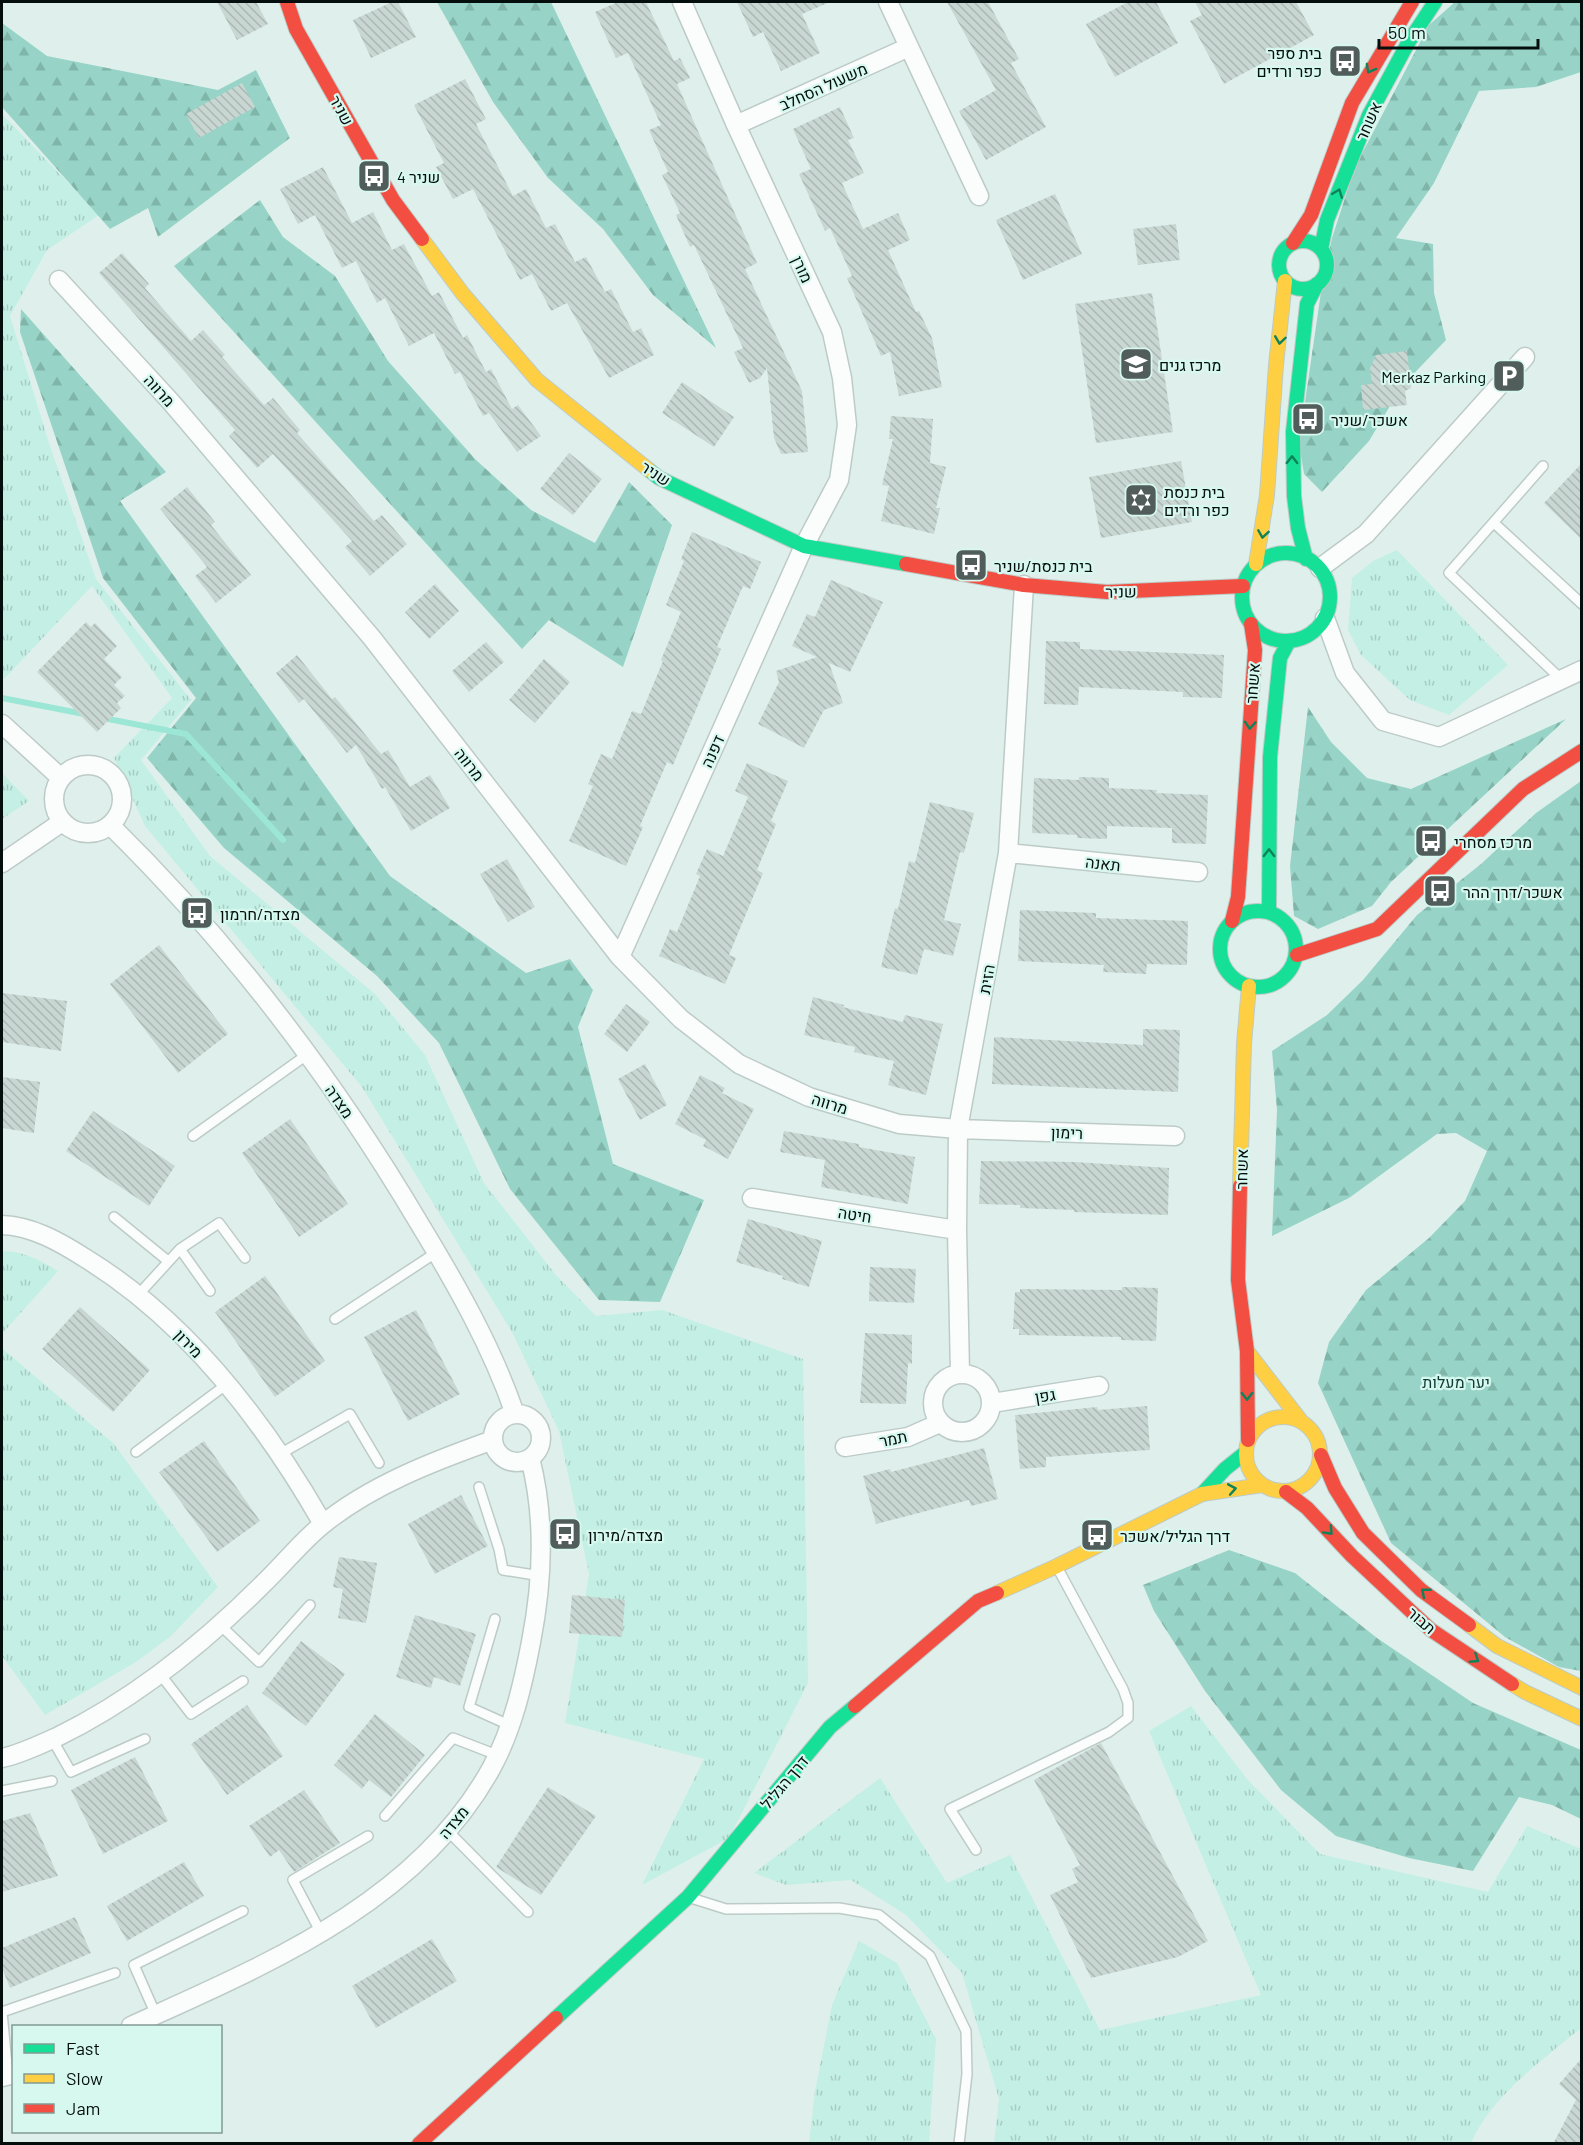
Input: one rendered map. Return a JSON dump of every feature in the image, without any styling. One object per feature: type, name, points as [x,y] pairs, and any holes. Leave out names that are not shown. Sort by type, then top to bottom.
[{"type":"street","name":"שניר","points":[[287,2],[297,29],[393,200],[462,294],[537,380],[659,478],[804,546],[1024,585],[1107,592],[1243,586]]},
{"type":"street","name":"מורן","points":[[682,2],[832,332],[842,378],[847,425],[839,480],[804,546]]},
{"type":"street","points":[[888,2],[979,196]]},
{"type":"street","name":"אשחר","points":[[1293,243],[1311,215],[1352,103],[1412,2]]},
{"type":"street","name":"אשחר","points":[[1321,249],[1327,220],[1369,115],[1408,43],[1435,2]]},
{"type":"street","name":"משעול הסחלב","points":[[736,125],[909,47]]},
{"type":"street","points":[[1256,564],[1263,535],[1275,375],[1285,306],[1285,281],[1278,266],[1283,250],[1293,243],[1305,241],[1321,249],[1326,262],[1326,270],[1307,304],[1291,461],[1298,535],[1313,563],[1328,583],[1330,601],[1325,618],[1316,630],[1303,638],[1289,641],[1261,634],[1251,624],[1245,613],[1242,600],[1243,586],[1247,576],[1256,564],[1269,555],[1279,553],[1290,552],[1313,563]]},
{"type":"street","name":"מרווה","points":[[59,280],[171,402],[372,638],[620,957],[681,1019],[739,1064],[809,1097],[899,1124],[958,1129]]},
{"type":"street","points":[[1285,281],[1300,288],[1309,288],[1317,284]]},
{"type":"street","points":[[1313,563],[1366,534],[1525,357]]},
{"type":"street","name":"דפנה","points":[[620,957],[804,546]]},
{"type":"street","name":"הזית","points":[[960,1373],[957,1230],[958,1129],[1008,853],[1024,585]]},
{"type":"street","points":[[1325,618],[1345,674],[1383,721],[1439,737],[1581,670]]},
{"type":"street","name":"אשחר","points":[[1232,921],[1238,897],[1255,650],[1251,624]]},
{"type":"street","name":"אשחר","points":[[1269,912],[1270,757],[1280,658],[1289,641]]},
{"type":"street","points":[[2,724],[61,778]]},
{"type":"street","points":[[1297,955],[1377,929],[1523,789],[1581,751]]},
{"type":"street","points":[[88,765],[98,766],[115,778],[122,797],[121,808],[110,825],[94,833],[86,833],[69,828],[62,822],[54,808],[54,792],[61,778],[77,766],[88,765]]},
{"type":"street","points":[[2,863],[62,822]]},
{"type":"street","name":"מצדה","points":[[110,825],[171,887],[254,983],[308,1054],[371,1145],[437,1252],[474,1318],[515,1414]]},
{"type":"street","name":"תאנה","points":[[1008,853],[1198,872]]},
{"type":"street","points":[[1249,911],[1269,912],[1279,917],[1293,933],[1297,955],[1293,967],[1285,977],[1262,988],[1249,986],[1238,982],[1229,974],[1220,953],[1221,941],[1232,921],[1249,911]]},
{"type":"street","name":"אשחר","points":[[1247,1447],[1247,1351],[1238,1280],[1244,1044],[1249,986]]},
{"type":"street","name":"רימון","points":[[958,1129],[1175,1136]]},
{"type":"street","name":"חיטה","points":[[752,1198],[957,1230]]},
{"type":"street","name":"מירון","points":[[2,1225],[13,1225],[48,1236],[99,1266],[138,1295],[178,1331],[227,1384],[280,1454],[323,1524]]},
{"type":"street","points":[[1247,1351],[1301,1421],[1316,1435],[1321,1455],[1319,1466],[1306,1484],[1296,1490],[1273,1490],[1262,1485],[1253,1477],[1247,1466],[1247,1447],[1255,1429],[1272,1418],[1292,1417],[1301,1421]]},
{"type":"street","points":[[968,1373],[982,1381],[987,1387],[992,1403],[983,1424],[969,1432],[954,1431],[940,1423],[934,1414],[932,1403],[934,1392],[940,1382],[949,1376],[968,1373]]},
{"type":"street","name":"גפן","points":[[992,1403],[1099,1386]]},
{"type":"street","points":[[515,1414],[528,1417],[534,1422],[540,1434],[538,1447],[530,1458],[517,1462],[504,1458],[495,1447],[493,1440],[501,1420],[515,1414]]},
{"type":"street","name":"תמר","points":[[845,1447],[908,1437],[940,1423]]},
{"type":"street","points":[[2,1758],[52,1739],[133,1694],[194,1648],[220,1625],[323,1524],[367,1496],[409,1474],[493,1440]]},
{"type":"street","name":"דרך הגליל","points":[[1202,1494],[1247,1447]]},
{"type":"street","name":"תבור","points":[[1321,1455],[1335,1488],[1363,1533],[1421,1590],[1497,1646],[1581,1688]]},
{"type":"street","name":"מצדה","points":[[133,2025],[241,1976],[321,1933],[387,1889],[427,1853],[463,1812],[497,1755],[514,1713],[527,1661],[541,1576],[542,1539],[540,1505],[530,1458]]},
{"type":"street","name":"דרך הגליל","points":[[419,2144],[688,1897],[831,1727],[978,1601],[1057,1566],[1202,1494],[1262,1485]]},
{"type":"street","name":"תבור","points":[[1286,1491],[1307,1508],[1352,1556],[1431,1630],[1525,1692],[1581,1719]]},
{"type":"lane","points":[[1543,466],[1449,573],[1562,680]]},
{"type":"lane","points":[[1494,523],[1581,604]]},
{"type":"lane","points":[[193,1136],[308,1054]]},
{"type":"lane","points":[[114,1217],[168,1261]]},
{"type":"lane","points":[[138,1295],[180,1249],[219,1223],[245,1258]]},
{"type":"lane","points":[[180,1249],[210,1291]]},
{"type":"lane","points":[[335,1319],[437,1252]]},
{"type":"lane","points":[[136,1452],[227,1384]]},
{"type":"lane","points":[[280,1454],[350,1413],[379,1463]]},
{"type":"lane","points":[[479,1487],[499,1549],[503,1570],[541,1576]]},
{"type":"lane","points":[[976,1850],[950,1809],[1110,1732],[1128,1718],[1128,1703],[1123,1689],[1057,1566]]},
{"type":"lane","points":[[220,1625],[259,1662],[310,1605]]},
{"type":"lane","points":[[495,1619],[469,1707],[509,1725]]},
{"type":"lane","points":[[160,1674],[191,1714],[243,1681]]},
{"type":"lane","points":[[385,1816],[453,1738],[497,1755]]},
{"type":"lane","points":[[52,1739],[71,1772],[145,1739]]},
{"type":"lane","points":[[2,1791],[52,1781]]},
{"type":"lane","points":[[447,1830],[528,1912]]},
{"type":"lane","points":[[321,1933],[293,1880],[368,1836]]},
{"type":"lane","points":[[688,1897],[726,1909],[839,1908],[879,1915],[930,1956],[966,2031],[967,2074],[959,2144]]},
{"type":"lane","points":[[156,2015],[134,1965],[243,1911]]},
{"type":"lane","points":[[8,2076],[2,2012],[115,1973]]},
{"type":"green space","points":[[437,2],[551,2],[716,348],[653,295],[603,229],[548,178],[493,102]]},
{"type":"green space","points":[[1455,2],[1581,2],[1581,72],[1536,87],[1479,91],[1434,183],[1396,238],[1433,244],[1434,293],[1446,340],[1402,386],[1369,441],[1322,492],[1304,474],[1299,443],[1322,285],[1332,238],[1355,167],[1429,25]]},
{"type":"green space","points":[[2,23],[47,56],[218,90],[256,70],[290,138],[158,237],[148,208],[110,229],[2,107]]},
{"type":"green space","points":[[2,114],[99,215],[47,250],[10,316],[49,443],[96,579],[191,700],[141,760],[210,856],[375,994],[425,1055],[484,1183],[556,1275],[596,1316],[662,1310],[803,1359],[808,1683],[729,1838],[642,1885],[704,1759],[565,1723],[589,1574],[559,1431],[512,1332],[362,1087],[145,826],[114,758],[172,698],[92,586],[2,681]]},
{"type":"green space","points":[[260,200],[283,237],[335,276],[388,361],[475,459],[531,510],[595,543],[629,482],[672,525],[623,667],[549,620],[522,649],[174,266]]},
{"type":"green space","points":[[21,309],[166,472],[120,501],[390,876],[526,973],[570,959],[593,990],[578,1027],[613,1164],[704,1200],[660,1302],[599,1300],[510,1189],[439,1043],[377,976],[224,848],[147,758],[196,698],[103,578],[20,332]]},
{"type":"green space","points":[[1397,550],[1508,665],[1449,715],[1410,700],[1361,655],[1348,630],[1352,578],[1373,561]]},
{"type":"green space","points":[[1308,707],[1331,742],[1367,778],[1411,789],[1566,719],[1391,882],[1372,906],[1318,929],[1294,916],[1290,866]]},
{"type":"green space","points":[[2,773],[29,801],[2,819]]},
{"type":"green space","name":"יער מעלות","points":[[1581,781],[1581,1671],[1559,1667],[1505,1637],[1391,1543],[1318,1383],[1329,1342],[1366,1290],[1429,1238],[1465,1201],[1487,1151],[1456,1133],[1437,1134],[1349,1198],[1272,1236],[1277,1110],[1272,1051],[1327,1015],[1363,980],[1417,915],[1481,864],[1536,813]]},
{"type":"green space","points":[[2,1251],[31,1257],[58,1271],[2,1334]]},
{"type":"green space","points":[[2,1348],[114,1444],[218,1587],[171,1636],[136,1662],[45,1715],[2,1656]]},
{"type":"green space","points":[[1229,1550],[1295,1573],[1377,1638],[1473,1703],[1581,1750],[1581,1819],[1552,1805],[1519,1797],[1473,1871],[1409,1858],[1336,1836],[1281,1790],[1205,1691],[1154,1611],[1143,1585]]},
{"type":"green space","points":[[1191,1706],[1247,1779],[1320,1854],[1488,1892],[1527,1826],[1581,1849],[1581,2028],[1505,2094],[1491,2110],[1471,2143],[994,2143],[999,2099],[962,1973],[906,1915],[851,1880],[786,1885],[754,1873],[880,1778],[947,1883],[1010,1855],[1100,2030],[1261,1995],[1149,1731]]},
{"type":"green space","points":[[859,1941],[897,1963],[936,2039],[929,2143],[809,2143],[815,2091],[832,2005]]},
{"type":"building","points":[[217,2],[256,2],[268,24],[237,40]]},
{"type":"building","points":[[392,2],[398,2],[416,37],[371,58],[353,20]]},
{"type":"building","points":[[618,2],[646,2],[674,61],[680,58],[690,78],[677,84],[757,263],[745,269],[802,391],[808,452],[781,454],[774,438],[767,368],[760,378],[749,383],[734,352],[743,348],[694,245],[690,247],[676,215],[680,213],[662,175],[668,172],[649,130],[661,125],[628,53],[616,58],[595,12]]},
{"type":"building","points":[[737,2],[830,2],[802,14],[820,53],[781,71],[763,32],[753,37]]},
{"type":"building","points":[[947,2],[988,2],[1019,59],[1011,63],[1046,127],[986,160],[959,111],[996,90]]},
{"type":"building","points":[[1128,2],[1156,2],[1178,43],[1115,77],[1086,24]]},
{"type":"building","points":[[1195,2],[1296,2],[1314,35],[1224,84],[1190,21],[1202,15]]},
{"type":"building","points":[[465,79],[486,119],[476,124],[513,196],[526,189],[546,228],[555,224],[575,262],[586,257],[605,292],[611,289],[633,332],[641,328],[654,355],[609,378],[567,303],[551,311],[532,274],[520,280],[473,189],[453,199],[436,167],[444,163],[414,105]]},
{"type":"building","points":[[242,83],[255,107],[199,138],[186,114]]},
{"type":"building","points":[[840,107],[854,138],[848,140],[864,173],[842,183],[863,229],[898,213],[910,240],[888,250],[916,312],[919,311],[932,338],[942,387],[899,396],[890,352],[881,356],[847,278],[852,276],[830,228],[825,231],[799,174],[811,169],[793,129]]},
{"type":"building","points":[[323,167],[352,223],[373,212],[392,250],[404,244],[432,296],[439,292],[463,338],[467,335],[486,372],[491,369],[512,409],[518,405],[541,436],[517,452],[489,413],[483,416],[460,372],[455,374],[434,333],[409,346],[385,298],[377,303],[356,261],[342,268],[315,215],[298,224],[280,189]]},
{"type":"building","points":[[1055,194],[1082,254],[1023,280],[996,220]]},
{"type":"building","points":[[1176,224],[1180,260],[1138,265],[1133,229]]},
{"type":"building","points":[[122,253],[149,284],[145,288],[191,341],[203,330],[225,355],[222,357],[264,405],[273,398],[300,430],[297,433],[374,521],[382,515],[407,544],[370,576],[345,547],[352,541],[273,454],[257,468],[229,436],[235,430],[99,273]]},
{"type":"building","points":[[1152,293],[1173,432],[1096,443],[1075,304]]},
{"type":"building","points":[[1407,351],[1411,388],[1405,391],[1407,405],[1363,410],[1361,385],[1372,384],[1370,368],[1376,355]]},
{"type":"building","points":[[682,382],[734,417],[714,447],[662,413]]},
{"type":"building","points":[[891,416],[933,419],[930,463],[946,467],[936,508],[940,508],[934,534],[881,521],[889,486],[882,485],[893,439],[889,439]]},
{"type":"building","points":[[569,453],[602,479],[573,515],[540,489]]},
{"type":"building","name":"בית כנסת כפר ורדים","points":[[1181,461],[1192,522],[1101,538],[1089,477]]},
{"type":"building","points":[[1581,464],[1581,539],[1544,503]]},
{"type":"building","points":[[187,487],[215,522],[211,525],[251,575],[216,603],[195,576],[207,567],[160,509]]},
{"type":"building","points":[[692,532],[761,562],[750,589],[743,586],[717,647],[721,649],[686,734],[673,765],[667,762],[626,866],[569,841],[593,786],[588,784],[601,754],[612,759],[632,711],[641,714],[663,661],[661,660],[681,612],[666,605],[684,561],[681,559]]},
{"type":"building","points":[[831,580],[883,602],[850,672],[829,663],[843,703],[824,710],[804,748],[758,724],[779,682],[776,671],[817,657],[792,646],[807,614],[815,617]]},
{"type":"building","points":[[435,584],[459,611],[429,639],[405,612]]},
{"type":"building","points":[[86,622],[91,627],[95,623],[117,646],[104,659],[122,677],[114,685],[125,696],[117,703],[121,708],[97,732],[37,672]]},
{"type":"building","points":[[1046,641],[1080,642],[1080,649],[1224,655],[1222,698],[1183,697],[1183,692],[1079,687],[1078,705],[1044,704]]},
{"type":"building","points":[[486,642],[504,662],[469,692],[452,671]]},
{"type":"building","points":[[297,655],[332,699],[335,697],[381,754],[388,750],[410,787],[430,775],[450,808],[411,831],[385,787],[382,789],[356,745],[347,753],[304,699],[299,703],[276,673]]},
{"type":"building","points":[[544,659],[570,682],[535,723],[509,700]]},
{"type":"building","points":[[747,763],[788,781],[771,821],[776,824],[757,870],[763,873],[729,955],[736,958],[725,984],[659,956],[670,929],[677,932],[700,876],[696,874],[707,849],[723,856],[748,797],[735,791]]},
{"type":"building","points":[[1079,777],[1109,778],[1109,788],[1208,795],[1206,844],[1172,843],[1172,828],[1107,826],[1107,839],[1032,833],[1034,778],[1079,780]]},
{"type":"building","points":[[930,802],[974,813],[964,853],[960,852],[944,920],[961,924],[953,956],[924,949],[917,975],[881,967],[895,908],[898,909],[909,861],[915,863]]},
{"type":"building","points":[[507,859],[535,907],[508,922],[480,874]]},
{"type":"building","points":[[1020,910],[1096,913],[1096,918],[1188,921],[1187,965],[1147,964],[1146,974],[1103,972],[1104,965],[1018,961]]},
{"type":"building","points":[[159,945],[228,1034],[178,1073],[110,984]]},
{"type":"building","points":[[2,993],[67,1001],[61,1051],[2,1042]]},
{"type":"building","points":[[813,997],[903,1022],[905,1015],[943,1024],[926,1095],[888,1085],[894,1061],[854,1052],[855,1047],[804,1035]]},
{"type":"building","points":[[626,1004],[650,1022],[627,1052],[604,1034]]},
{"type":"building","points":[[1143,1029],[1180,1030],[1178,1092],[992,1084],[994,1037],[1143,1045]]},
{"type":"building","points":[[645,1064],[667,1105],[640,1120],[618,1079]]},
{"type":"building","points":[[700,1075],[725,1088],[722,1093],[754,1109],[728,1159],[703,1146],[706,1140],[675,1124]]},
{"type":"building","points":[[2,1077],[40,1082],[34,1133],[2,1128]]},
{"type":"building","points":[[93,1111],[175,1166],[149,1206],[66,1151]]},
{"type":"building","points":[[290,1119],[348,1204],[299,1237],[242,1153]]},
{"type":"building","points":[[784,1131],[859,1144],[859,1147],[915,1157],[908,1204],[821,1187],[825,1160],[780,1152]]},
{"type":"building","points":[[981,1161],[1075,1162],[1169,1168],[1168,1215],[1074,1212],[1074,1210],[1020,1208],[1020,1205],[979,1204]]},
{"type":"building","points":[[748,1219],[822,1241],[809,1287],[782,1279],[783,1276],[736,1262]]},
{"type":"building","points":[[870,1267],[916,1269],[914,1303],[869,1301]]},
{"type":"building","points":[[265,1276],[325,1361],[275,1397],[215,1312]]},
{"type":"building","points":[[1122,1287],[1158,1288],[1156,1341],[1121,1340],[1121,1337],[1019,1335],[1019,1329],[1013,1329],[1015,1292],[1020,1292],[1020,1289],[1122,1290]]},
{"type":"building","points":[[80,1307],[150,1370],[113,1412],[42,1349]]},
{"type":"building","points":[[416,1310],[460,1394],[408,1421],[364,1337]]},
{"type":"building","points":[[865,1333],[912,1335],[912,1364],[908,1363],[906,1404],[860,1403]]},
{"type":"building","points":[[1147,1406],[1150,1450],[1046,1457],[1046,1467],[1020,1469],[1015,1415],[1097,1407],[1098,1410]]},
{"type":"building","points":[[204,1441],[260,1521],[217,1552],[159,1472]]},
{"type":"building","points":[[984,1448],[998,1499],[971,1506],[969,1500],[876,1524],[863,1476],[890,1469],[891,1472]]},
{"type":"building","points":[[461,1495],[488,1546],[435,1574],[408,1524]]},
{"type":"building","points":[[339,1557],[377,1563],[366,1623],[338,1618],[343,1589],[333,1587]]},
{"type":"building","points":[[572,1595],[625,1600],[622,1637],[569,1633]]},
{"type":"building","points":[[415,1615],[476,1634],[460,1686],[434,1677],[431,1688],[396,1677]]},
{"type":"building","points":[[301,1641],[345,1674],[306,1726],[262,1693]]},
{"type":"building","points":[[247,1705],[283,1756],[227,1795],[191,1744]]},
{"type":"building","points":[[375,1714],[425,1755],[391,1797],[369,1780],[362,1789],[334,1765]]},
{"type":"building","points":[[1101,1743],[1208,1941],[1178,1957],[1091,1978],[1050,1895],[1078,1882],[1072,1869],[1080,1865],[1034,1780]]},
{"type":"building","points":[[135,1757],[168,1821],[103,1854],[71,1790]]},
{"type":"building","points":[[548,1787],[596,1816],[541,1895],[496,1867]]},
{"type":"building","points":[[304,1790],[340,1843],[294,1872],[279,1850],[270,1857],[249,1826]]},
{"type":"building","points":[[30,1813],[58,1876],[2,1892],[2,1821]]},
{"type":"building","points":[[184,1862],[204,1896],[127,1941],[107,1906]]},
{"type":"building","points":[[75,1917],[91,1953],[10,1988],[2,1968],[2,1948]]},
{"type":"building","points":[[432,1939],[457,1981],[376,2028],[352,1986]]},
{"type":"building","points":[[1581,2059],[1581,2144],[1553,2144],[1576,2100],[1559,2084]]},
{"type":"waterway","points":[[2,698],[84,714]]},
{"type":"waterway","points":[[103,718],[186,734],[283,840]]},
{"type":"traffic: fast","points":[[1321,249],[1327,220],[1369,115],[1408,43],[1435,2]]},
{"type":"traffic: fast","points":[[1303,241],[1320,248],[1327,265],[1320,282],[1303,289],[1286,282],[1279,265],[1286,248],[1303,241]]},
{"type":"traffic: fast","points":[[1306,559],[1298,528],[1294,496],[1293,432],[1307,304],[1317,284]]},
{"type":"traffic: fast","points":[[649,470],[659,478],[804,546],[906,564]]},
{"type":"traffic: fast","points":[[1286,553],[1303,556],[1317,566],[1327,580],[1330,597],[1327,614],[1317,628],[1303,638],[1286,641],[1269,638],[1255,628],[1245,614],[1242,597],[1245,580],[1255,566],[1269,556],[1286,553]]},
{"type":"traffic: fast","points":[[1269,912],[1270,757],[1280,658],[1289,641]]},
{"type":"traffic: fast","points":[[1251,911],[1265,911],[1279,917],[1290,928],[1296,942],[1296,949],[1293,964],[1285,976],[1265,987],[1251,987],[1237,981],[1226,970],[1220,956],[1220,942],[1226,928],[1237,917],[1251,911]]},
{"type":"traffic: fast","points":[[1202,1494],[1225,1469],[1245,1453]]},
{"type":"traffic: fast","points":[[556,2018],[688,1897],[830,1727],[855,1706]]},
{"type":"traffic: slow","points":[[422,239],[463,294],[537,380],[649,470]]},
{"type":"traffic: slow","points":[[1256,564],[1267,495],[1276,365],[1285,281]]},
{"type":"traffic: slow","points":[[1240,1186],[1244,1044],[1249,986]]},
{"type":"traffic: slow","points":[[1247,1351],[1301,1421]]},
{"type":"traffic: slow","points":[[1276,1417],[1290,1417],[1304,1423],[1314,1433],[1320,1447],[1320,1454],[1320,1461],[1314,1475],[1304,1485],[1290,1491],[1276,1491],[1262,1485],[1252,1475],[1246,1461],[1246,1447],[1252,1433],[1262,1423],[1276,1417]]},
{"type":"traffic: slow","points":[[997,1593],[1202,1494],[1262,1485]]},
{"type":"traffic: slow","points":[[1469,1625],[1497,1646],[1582,1688]]},
{"type":"traffic: slow","points":[[1512,1684],[1582,1719]]},
{"type":"traffic: jam","points":[[287,2],[296,29],[393,200],[422,239]]},
{"type":"traffic: jam","points":[[1293,243],[1311,215],[1352,103],[1412,2]]},
{"type":"traffic: jam","points":[[906,564],[1024,585],[1107,592],[1243,586]]},
{"type":"traffic: jam","points":[[1232,921],[1238,897],[1255,650],[1251,624]]},
{"type":"traffic: jam","points":[[1297,955],[1377,929],[1523,789],[1582,751]]},
{"type":"traffic: jam","points":[[1240,1186],[1238,1280],[1247,1351],[1248,1440]]},
{"type":"traffic: jam","points":[[1321,1455],[1335,1488],[1363,1533],[1421,1590],[1469,1625]]},
{"type":"traffic: jam","points":[[1286,1492],[1307,1508],[1352,1556],[1431,1630],[1512,1684]]},
{"type":"traffic: jam","points":[[855,1706],[978,1601],[997,1593]]},
{"type":"traffic: jam","points":[[419,2144],[556,2018]]},
{"type":"place","name":"בית ספר כפר ורדים","points":[[1345,61]]},
{"type":"place","name":"שניר 4","points":[[374,176]]},
{"type":"place","name":"מרכז גנים","points":[[1136,364]]},
{"type":"place","name":"Merkaz Parking","points":[[1509,376]]},
{"type":"place","name":"אשכר/שניר","points":[[1308,419]]},
{"type":"place","name":"בית כנסת כפר ורדים","points":[[1141,500]]},
{"type":"place","name":"בית כנסת/שניר","points":[[971,565]]},
{"type":"place","name":"מרכז מסחרי","points":[[1431,841]]},
{"type":"place","name":"אשכר/דרך ההר","points":[[1440,891]]},
{"type":"place","name":"מצדה/חרמון","points":[[197,913]]},
{"type":"place","name":"מצדה/מירון","points":[[565,1534]]},
{"type":"place","name":"דרך הגליל/אשכר","points":[[1097,1535]]}]
